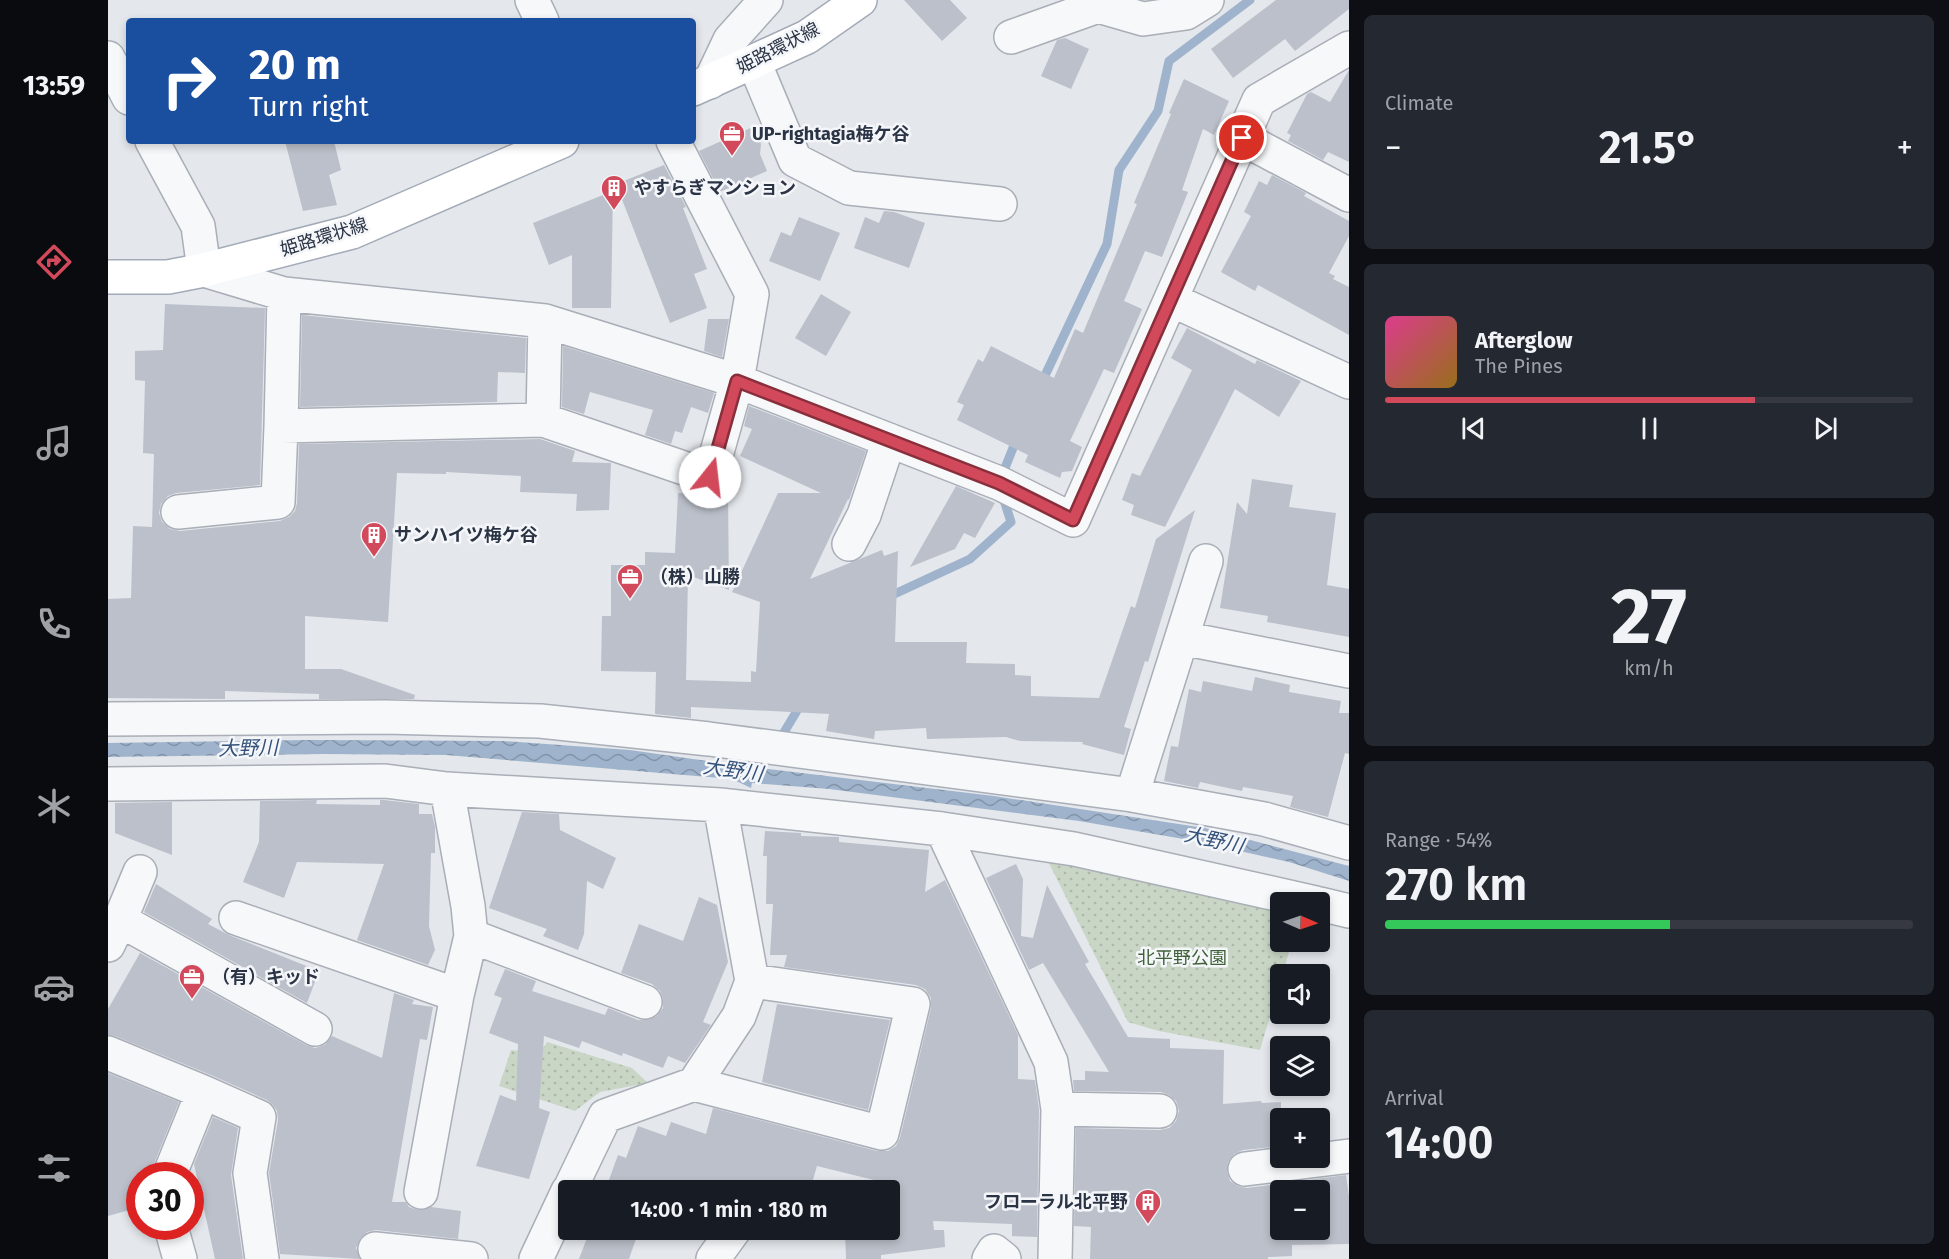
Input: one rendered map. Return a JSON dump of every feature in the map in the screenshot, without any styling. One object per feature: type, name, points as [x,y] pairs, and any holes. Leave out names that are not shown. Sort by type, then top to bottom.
[{"type":"main road","name":"姫路環状線","points":[[701,85],[807,37],[860,0]]},
{"type":"main road","name":"姫路環状線","points":[[108,277],[168,277],[352,232],[555,144]]},
{"type":"street","points":[[532,0],[541,18]]},
{"type":"street","points":[[701,85],[730,40],[766,0]]},
{"type":"street","points":[[1011,37],[1096,2],[1143,19],[1186,13],[1207,0]]},
{"type":"street","points":[[154,144],[198,226],[204,270],[284,294],[545,321],[737,381],[999,483],[1073,520],[1259,100],[1349,48]]},
{"type":"street","points":[[754,62],[795,160],[849,188],[1000,204]]},
{"type":"street","points":[[1242,138],[1349,195]]},
{"type":"street","points":[[281,426],[543,420],[710,477],[737,381],[752,294],[675,144]]},
{"type":"street","points":[[178,512],[278,502],[284,294]]},
{"type":"street","points":[[1172,300],[1349,382]]},
{"type":"street","points":[[543,420],[545,321]]},
{"type":"street","points":[[849,544],[864,515],[889,440]]},
{"type":"street","points":[[1132,795],[1206,561]]},
{"type":"street","points":[[1182,638],[1349,671]]},
{"type":"street","points":[[108,719],[385,717],[540,721],[709,739],[1132,795],[1264,819],[1349,843]]},
{"type":"street","points":[[108,784],[385,782],[447,789],[720,805],[942,829],[1074,849],[1270,893]]},
{"type":"street","points":[[421,1192],[457,995],[471,936],[468,906],[447,789]]},
{"type":"street","points":[[694,1084],[739,1016],[752,981],[720,805]]},
{"type":"street","points":[[942,829],[1051,1062],[1058,1109],[1055,1259]]},
{"type":"street","points":[[140,872],[114,933],[315,1029]]},
{"type":"street","points":[[1330,907],[1349,911]]},
{"type":"street","points":[[237,918],[457,995]]},
{"type":"street","points":[[471,936],[645,1002]]},
{"type":"street","points":[[574,1180],[605,1116],[694,1084],[882,1133],[914,1004],[752,981]]},
{"type":"street","points":[[108,1053],[259,1117],[250,1173],[262,1259]]},
{"type":"street","points":[[175,1162],[203,1092]]},
{"type":"street","points":[[1058,1109],[1160,1112]]},
{"type":"street","points":[[1245,1169],[1349,1156]]},
{"type":"street","points":[[536,1259],[558,1214]]},
{"type":"street","points":[[175,1240],[180,1259]]},
{"type":"street","points":[[713,1259],[727,1240]]},
{"type":"street","points":[[375,1249],[471,1259]]},
{"type":"street","points":[[989,1259],[994,1251],[1004,1259]]},
{"type":"green space","name":"北平野公園","points":[[1044,853],[1270,901],[1270,952],[1289,952],[1285,964],[1270,964],[1270,1016],[1260,1050],[1159,1031],[1128,1022]]},
{"type":"green space","points":[[547,1042],[632,1068],[648,1083],[600,1092],[575,1111],[499,1086],[511,1050],[540,1053]]},
{"type":"water","name":"大野川","points":[[311,740],[504,741],[630,750],[728,764],[751,762],[752,767],[994,796],[1205,828],[1349,866],[1349,881],[1289,862],[1195,841],[1079,821],[829,789],[752,783],[751,788],[732,779],[446,755],[108,757],[108,743]]},
{"type":"building","points":[[904,0],[950,0],[967,18],[942,41]]},
{"type":"building","points":[[1276,0],[1349,0],[1349,9],[1295,51],[1285,39],[1233,78],[1211,49]]},
{"type":"building","points":[[1065,38],[1089,49],[1071,89],[1041,76],[1057,40]]},
{"type":"building","points":[[1349,70],[1349,162],[1328,152],[1323,160],[1288,141],[1291,135],[1287,133],[1307,94],[1311,92],[1330,102]]},
{"type":"building","points":[[1184,79],[1229,101],[1214,135],[1203,129],[1182,190],[1188,192],[1162,257],[1145,251],[1124,301],[1142,309],[1114,373],[1104,369],[1070,441],[1082,447],[1072,471],[1062,472],[1060,478],[1025,462],[1028,455],[957,420],[964,405],[957,402],[978,359],[983,362],[991,346],[1054,378],[1075,329],[1083,333],[1137,204],[1134,203]]},
{"type":"building","points":[[753,127],[761,144],[760,154],[767,171],[720,192],[699,151]]},
{"type":"building","points":[[286,144],[335,144],[341,170],[329,175],[337,205],[303,211]]},
{"type":"building","points":[[664,165],[686,207],[683,208],[707,269],[694,274],[707,308],[670,323],[616,184]]},
{"type":"building","points":[[1272,175],[1306,193],[1304,196],[1349,221],[1349,236],[1329,273],[1335,276],[1333,279],[1349,287],[1349,335],[1258,285],[1255,291],[1221,272],[1251,216],[1244,212],[1259,181],[1267,185]]},
{"type":"building","points":[[613,191],[611,308],[572,308],[572,255],[549,265],[533,223]]},
{"type":"building","points":[[884,211],[894,212],[925,223],[909,268],[854,248],[865,217],[879,223]]},
{"type":"building","points":[[799,217],[840,233],[820,281],[769,261],[781,232],[791,236]]},
{"type":"building","points":[[821,294],[851,312],[826,356],[795,338]]},
{"type":"building","points":[[165,304],[265,308],[260,485],[176,493],[168,496],[161,504],[159,513],[162,522],[170,529],[180,531],[280,521],[289,517],[295,511],[297,503],[299,444],[540,439],[575,451],[572,462],[611,463],[609,510],[576,511],[577,494],[520,492],[521,476],[446,472],[446,474],[397,473],[388,622],[305,616],[305,669],[341,669],[415,695],[414,699],[319,699],[319,694],[225,691],[225,699],[108,698],[108,599],[131,598],[133,526],[152,527],[154,454],[143,453],[145,381],[135,380],[135,351],[163,350]]},
{"type":"building","points":[[302,315],[526,338],[525,373],[498,372],[497,402],[300,407]]},
{"type":"building","points":[[708,319],[729,319],[722,357],[704,351]]},
{"type":"building","points":[[1187,328],[1255,364],[1257,360],[1301,381],[1279,417],[1235,389],[1165,527],[1131,515],[1134,505],[1122,500],[1132,473],[1140,476],[1192,370],[1171,358]]},
{"type":"building","points":[[563,346],[714,393],[708,413],[691,407],[682,433],[675,431],[671,444],[645,435],[653,410],[590,392],[584,414],[562,407]]},
{"type":"building","points":[[749,406],[866,451],[849,500],[810,579],[882,550],[884,556],[898,551],[895,642],[967,642],[966,663],[1015,664],[1015,675],[1031,676],[1031,696],[1099,698],[1131,606],[1135,608],[1156,539],[1195,510],[1148,662],[1145,661],[1124,727],[1131,729],[1124,755],[1082,744],[1083,742],[1020,741],[1006,737],[927,739],[926,728],[875,731],[874,739],[826,731],[829,714],[691,707],[691,718],[655,714],[656,672],[601,671],[602,616],[611,616],[611,565],[645,565],[645,552],[675,553],[678,493],[713,495],[728,493],[729,590],[688,575],[686,680],[751,682],[751,671],[756,672],[760,602],[732,592],[778,493],[821,493],[740,456],[752,429],[744,426]]},
{"type":"building","points":[[1252,479],[1293,485],[1289,507],[1336,513],[1327,585],[1349,589],[1349,637],[1267,622],[1268,616],[1220,608],[1237,502],[1247,514]]},
{"type":"building","points":[[956,486],[995,503],[975,538],[964,533],[955,549],[910,567]]},
{"type":"building","points":[[1255,677],[1290,685],[1289,692],[1341,701],[1339,713],[1349,713],[1349,754],[1345,753],[1328,817],[1290,807],[1293,796],[1243,787],[1242,791],[1200,782],[1198,788],[1164,781],[1171,746],[1178,747],[1189,689],[1201,692],[1203,681],[1252,691]]},
{"type":"building","points":[[317,800],[316,804],[380,805],[380,800],[384,800],[419,804],[419,814],[432,814],[435,827],[435,853],[431,853],[429,926],[435,950],[428,965],[357,940],[384,864],[297,862],[284,898],[243,882],[259,842],[260,801]]},
{"type":"building","points":[[172,802],[172,855],[115,833],[115,803]]},
{"type":"building","points":[[522,812],[559,814],[560,830],[616,858],[603,889],[587,881],[584,934],[578,950],[543,936],[547,929],[489,908]]},
{"type":"building","points":[[765,831],[801,833],[801,836],[839,837],[839,842],[929,850],[925,892],[945,880],[1018,1035],[1018,1079],[1035,1080],[1039,1110],[1037,1237],[1012,1236],[1012,1224],[933,1221],[934,1230],[944,1230],[945,1247],[881,1255],[881,1259],[846,1259],[845,1240],[900,1240],[900,1180],[874,1180],[817,1166],[813,1180],[609,1180],[618,1155],[626,1158],[638,1126],[666,1136],[671,1122],[706,1134],[713,1108],[877,1151],[888,1151],[896,1146],[900,1138],[931,1008],[931,998],[925,989],[916,985],[784,967],[787,955],[770,955],[773,904],[766,904],[767,856],[763,856]]},
{"type":"building","points":[[1016,864],[1023,879],[1021,936],[1033,938],[1047,885],[1089,962],[1085,964],[1128,1037],[1170,1039],[1170,1048],[1224,1050],[1223,1104],[1281,1102],[1281,1108],[1270,1108],[1270,1147],[1243,1150],[1234,1154],[1228,1162],[1227,1172],[1230,1181],[1238,1186],[1247,1188],[1270,1185],[1270,1240],[1330,1240],[1330,1180],[1308,1180],[1346,1175],[1349,1196],[1349,1244],[1292,1245],[1292,1256],[1268,1257],[1268,1259],[1090,1259],[1091,1227],[1074,1226],[1076,1128],[1160,1130],[1169,1128],[1176,1121],[1179,1111],[1176,1101],[1161,1092],[1074,1091],[1073,1080],[1085,1080],[1085,1071],[1109,1072],[1043,963],[1029,970],[986,878]]},
{"type":"building","points":[[156,884],[212,919],[208,924],[229,935],[319,971],[307,1003],[144,912]]},
{"type":"building","points":[[699,897],[717,905],[728,962],[703,1022],[711,1025],[685,1063],[668,1056],[663,1068],[582,1041],[579,1048],[544,1036],[539,1108],[550,1112],[529,1179],[476,1166],[500,1095],[516,1101],[518,1044],[489,1033],[502,998],[494,995],[505,969],[536,981],[532,991],[605,1015],[608,1008],[638,1020],[649,1020],[657,1016],[663,1008],[660,991],[652,984],[621,973],[639,924],[683,941]]},
{"type":"building","points":[[140,953],[315,1048],[325,1045],[332,1036],[382,1058],[394,993],[414,1000],[412,1004],[433,1007],[427,1040],[420,1039],[392,1202],[406,1202],[409,1207],[418,1210],[431,1207],[461,1211],[458,1239],[376,1230],[367,1232],[360,1239],[356,1248],[360,1259],[280,1254],[269,1173],[278,1120],[277,1111],[273,1105],[267,1100],[211,1075],[108,1035],[108,1009]]},
{"type":"building","points":[[777,1004],[890,1020],[868,1110],[762,1082]]},
{"type":"building","points":[[108,1073],[179,1102],[155,1162],[126,1162],[126,1211],[108,1216]]},
{"type":"building","points":[[213,1117],[238,1128],[231,1175],[243,1259],[215,1259],[204,1209],[204,1162],[195,1162]]},
{"type":"building","points":[[586,1240],[636,1240],[629,1259],[579,1259]]},
{"type":"waterway","points":[[1041,384],[1107,244],[1119,170],[1158,111],[1169,61],[1250,0]]},
{"type":"waterway","points":[[1001,478],[1017,438]]},
{"type":"waterway","points":[[888,597],[970,559],[1011,522],[1002,494]]},
{"type":"waterway","points":[[783,734],[801,704]]},
{"type":"place","name":"UP-rightagia梅ケ谷","points":[[732,157]]},
{"type":"place","name":"やすらぎマンション","points":[[614,211]]},
{"type":"place","name":"サンハイツ梅ケ谷","points":[[374,558]]},
{"type":"place","name":"（株）山勝","points":[[630,600]]},
{"type":"place","name":"（有）キッド","points":[[192,1000]]},
{"type":"place","name":"フローラル北平野","points":[[1148,1225]]},
{"type":"route","points":[[710,477],[737,381],[999,483],[1073,520],[1242,138]]}]
